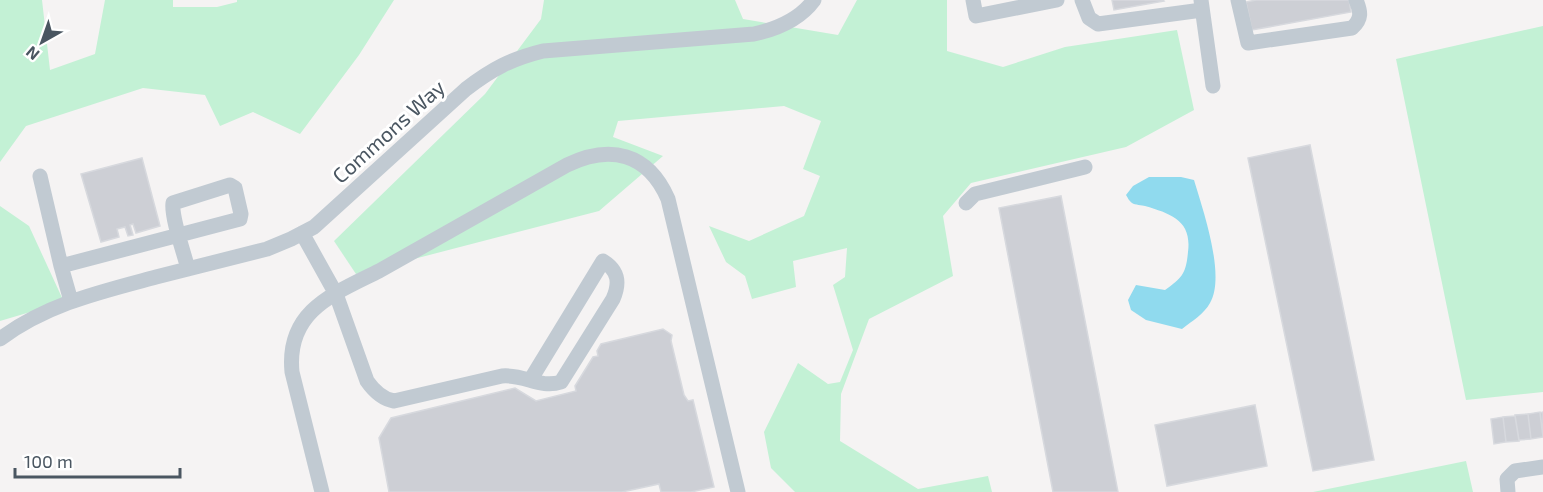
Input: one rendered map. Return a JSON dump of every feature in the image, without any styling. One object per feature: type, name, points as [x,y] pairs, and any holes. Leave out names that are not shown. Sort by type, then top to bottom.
[{"type":"street","name":"Commons Way","points":[[0,339],[36,315],[71,301],[267,249],[314,227],[466,89],[485,74],[509,61],[543,51],[769,31],[794,18],[807,9],[814,0]]},
{"type":"street","points":[[973,0],[975,16],[1057,0]]},
{"type":"street","points":[[1082,0],[1089,18],[1098,24],[1202,5],[1213,86]]},
{"type":"street","points":[[1238,0],[1248,43],[1352,28],[1359,21],[1360,11],[1356,0]]},
{"type":"street","points":[[322,492],[292,372],[290,355],[294,336],[307,315],[336,294],[578,160],[614,153],[648,168],[657,178],[668,199],[738,492]]},
{"type":"street","points":[[966,203],[975,194],[1085,167]]},
{"type":"street","points":[[40,176],[71,301]]},
{"type":"street","points":[[61,266],[180,237],[240,219],[242,214],[235,188],[230,185],[173,203],[172,208],[180,237],[188,269]]},
{"type":"street","points":[[302,233],[336,294],[367,381],[377,393],[387,400],[394,401],[502,376],[512,375],[531,379],[549,386],[561,382],[617,289],[618,278],[613,268],[603,261],[531,379]]},
{"type":"street","points":[[1508,492],[1507,479],[1515,471],[1543,467]]},
{"type":"green space","points":[[0,0],[42,0],[50,70],[95,54],[105,0],[173,0],[173,7],[217,7],[237,2],[237,0],[394,0],[359,55],[300,134],[253,112],[220,126],[205,95],[143,88],[26,126],[0,162]]},
{"type":"green space","points":[[544,0],[735,0],[743,19],[838,35],[857,0],[947,0],[947,51],[1003,67],[1065,47],[1177,30],[1194,110],[1126,147],[971,183],[943,216],[953,276],[869,319],[841,394],[840,441],[918,489],[988,476],[992,492],[795,492],[771,468],[764,432],[798,363],[828,384],[840,382],[853,350],[833,285],[845,277],[847,248],[793,261],[796,287],[752,299],[745,276],[726,262],[709,226],[749,241],[804,216],[820,176],[803,169],[821,121],[784,106],[618,121],[613,137],[663,156],[599,211],[356,274],[334,241],[485,94],[541,19]]},
{"type":"green space","points":[[1543,26],[1543,392],[1466,400],[1396,59]]},
{"type":"green space","points":[[0,206],[29,226],[64,302],[0,321]]},
{"type":"green space","points":[[1466,461],[1473,492],[1313,492]]},
{"type":"water","points":[[1149,177],[1181,177],[1194,180],[1211,243],[1216,277],[1210,303],[1198,317],[1182,329],[1146,320],[1131,310],[1128,300],[1136,285],[1165,290],[1182,275],[1187,259],[1187,233],[1178,220],[1164,212],[1133,204],[1126,195],[1133,186]]},
{"type":"building","points":[[1112,0],[1163,0],[1164,1],[1114,10]]},
{"type":"building","points":[[1256,0],[1349,0],[1351,12],[1252,30],[1246,2]]},
{"type":"building","points":[[1310,145],[1374,460],[1313,471],[1248,158]]},
{"type":"building","points":[[142,158],[160,226],[136,233],[133,224],[130,225],[133,235],[128,236],[125,227],[117,229],[119,237],[101,242],[81,174]]},
{"type":"building","points":[[1061,196],[1118,492],[1053,492],[999,208]]},
{"type":"building","points":[[663,329],[672,335],[671,341],[684,395],[688,401],[693,400],[714,487],[691,492],[661,492],[659,484],[622,492],[389,492],[379,438],[391,418],[515,388],[536,401],[576,391],[575,386],[593,357],[598,356],[597,351],[601,344]]},
{"type":"building","points":[[1255,405],[1267,466],[1167,486],[1155,425]]},
{"type":"building","points":[[1540,412],[1543,437],[1531,439],[1528,414]]},
{"type":"building","points":[[1543,412],[1543,437],[1540,413]]},
{"type":"building","points":[[1528,414],[1531,439],[1519,440],[1515,415]]},
{"type":"building","points":[[1515,416],[1519,441],[1506,442],[1503,417]]},
{"type":"building","points":[[1503,417],[1506,442],[1494,444],[1491,419]]}]
